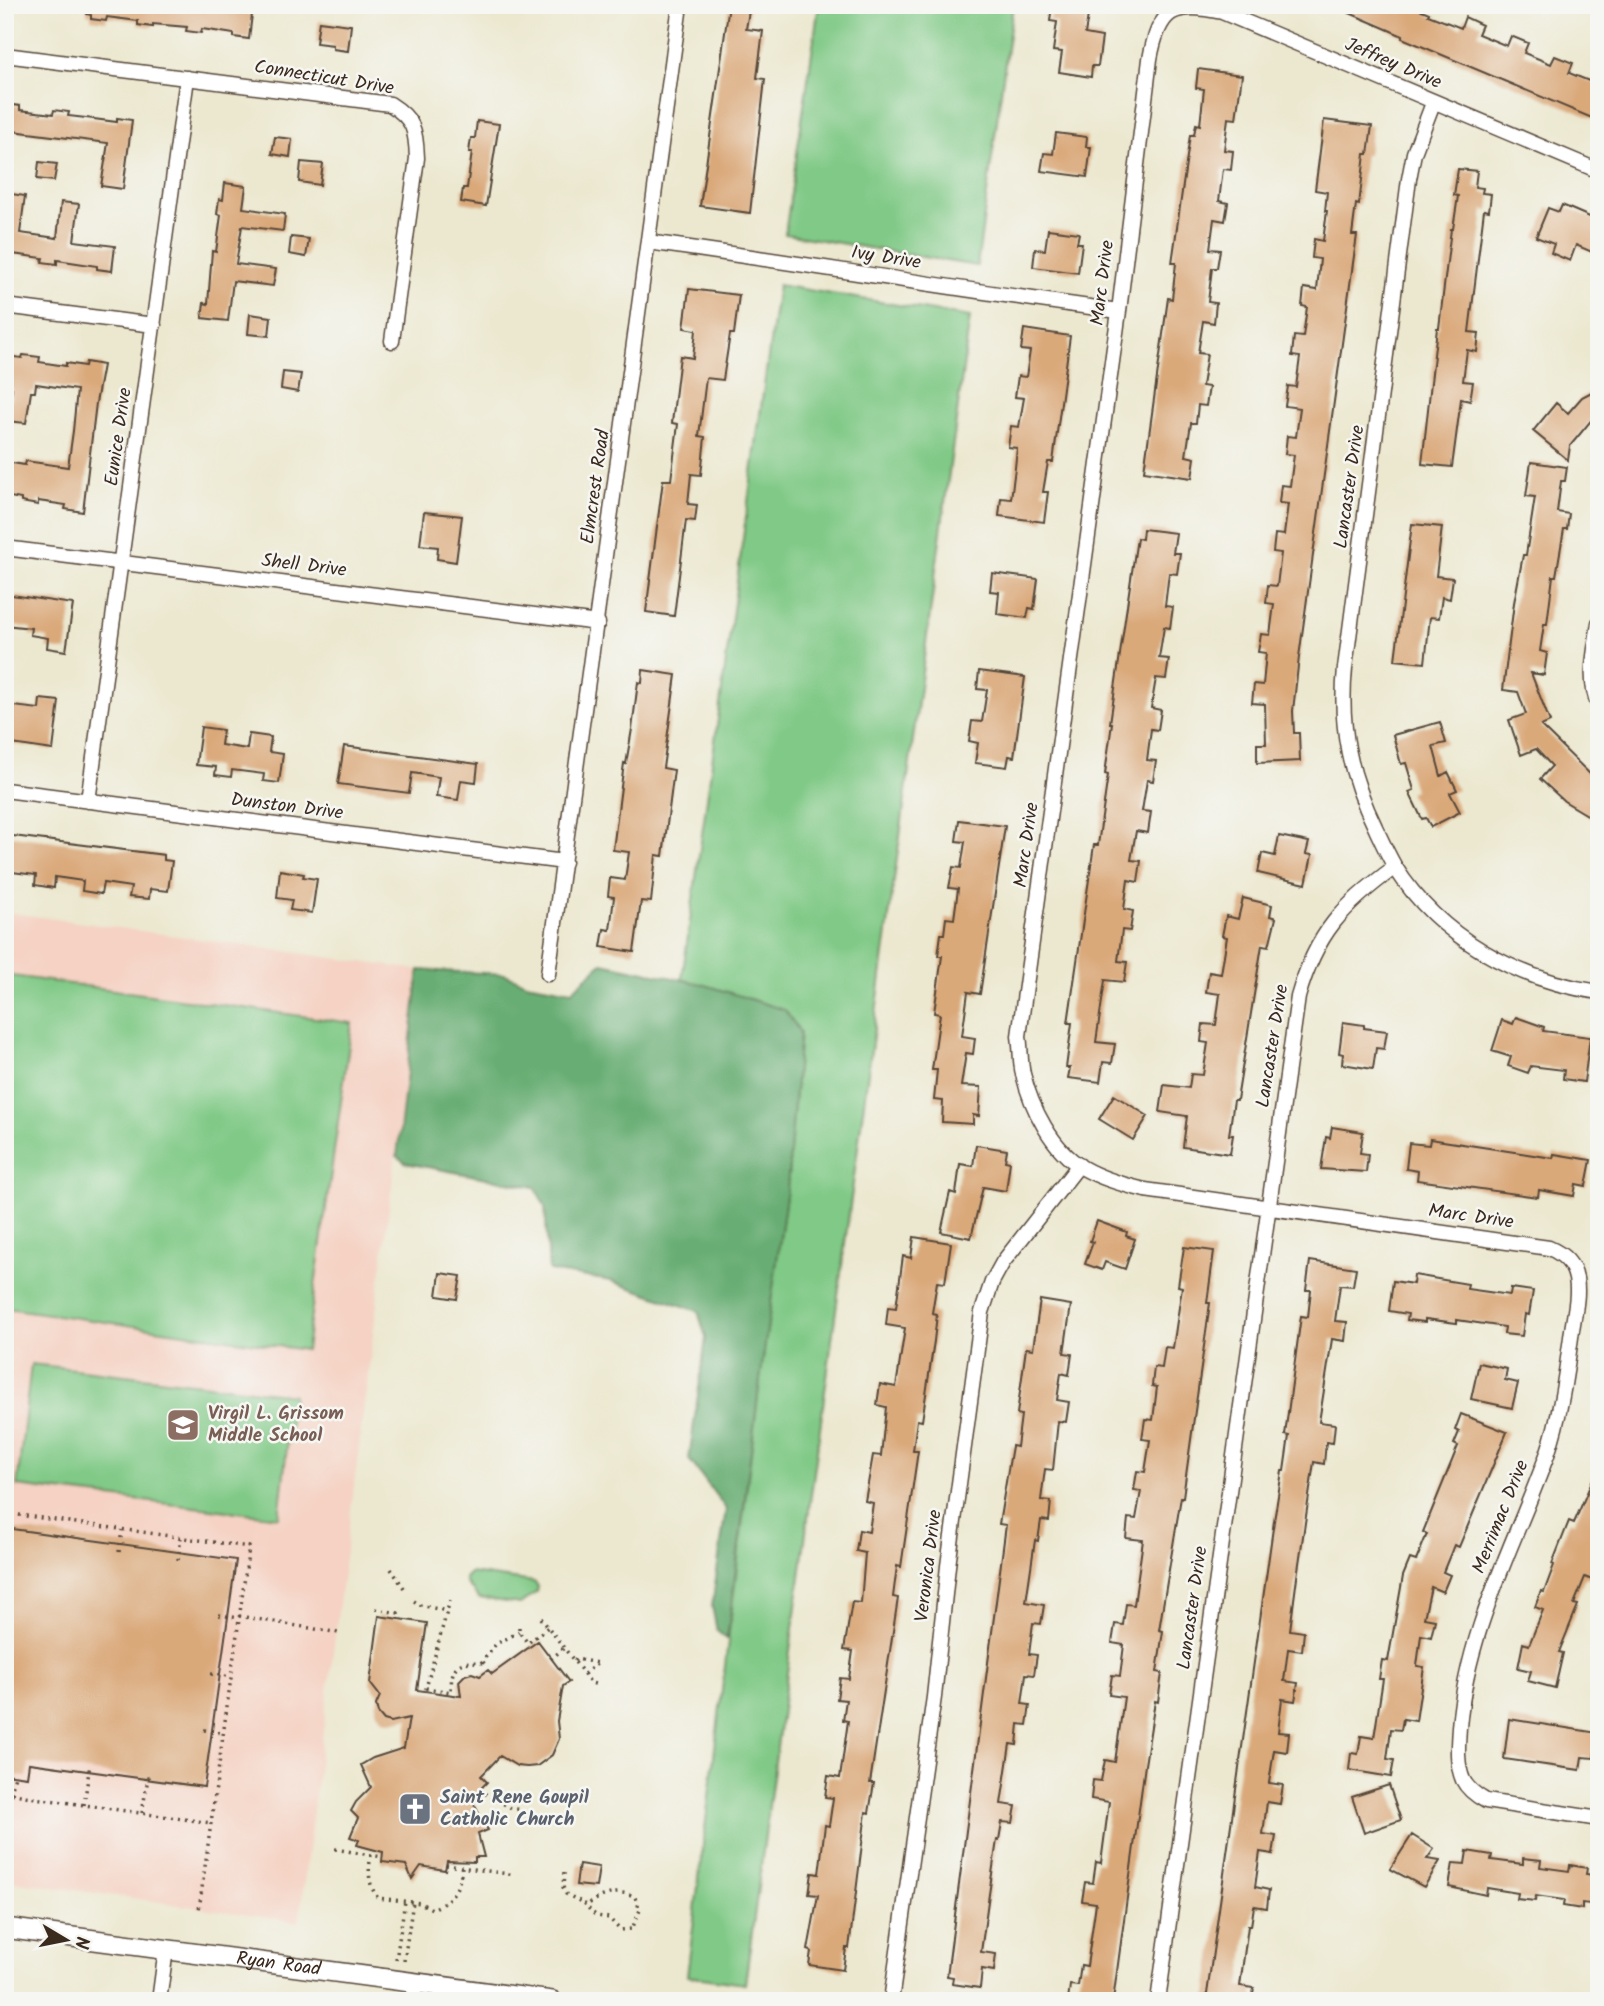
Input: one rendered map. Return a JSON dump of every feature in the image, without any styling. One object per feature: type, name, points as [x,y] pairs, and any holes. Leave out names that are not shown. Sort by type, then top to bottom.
[{"type":"main road","name":"Ryan Road","points":[[5,1928],[166,1949],[414,1991],[552,2001]]},
{"type":"street","name":"Elmcrest Road","points":[[548,974],[598,623],[680,5]]},
{"type":"street","name":"Jeffrey Drive","points":[[1170,12],[1187,7],[1202,7],[1222,12],[1599,171]]},
{"type":"street","name":"Marc Drive","points":[[1170,12],[1160,22],[1150,59],[1119,311],[1019,1036],[1023,1072],[1033,1104],[1047,1130],[1079,1166],[1107,1179],[1145,1190],[1549,1248],[1560,1252],[1573,1266]]},
{"type":"street","name":"Connecticut Drive","points":[[5,55],[390,104],[405,113],[416,137],[417,158],[392,341]]},
{"type":"street","name":"Eunice Drive","points":[[88,801],[187,78]]},
{"type":"street","name":"Lancaster Drive","points":[[1158,2001],[1296,1006],[1307,968],[1323,936],[1344,908],[1395,867],[1359,794],[1343,720],[1343,690],[1409,179],[1414,153],[1433,103]]},
{"type":"street","name":"Ivy Drive","points":[[648,242],[1119,311]]},
{"type":"street","points":[[5,306],[154,325]]},
{"type":"street","name":"Shell Drive","points":[[5,548],[598,623]]},
{"type":"street","points":[[1599,623],[1592,681],[1594,696],[1599,706]]},
{"type":"street","name":"Dunston Drive","points":[[5,790],[564,862]]},
{"type":"street","points":[[1395,867],[1440,919],[1471,945],[1530,975],[1599,992]]},
{"type":"street","name":"Veronica Drive","points":[[891,2001],[934,1697],[948,1566],[982,1312],[992,1282],[1003,1262],[1079,1166]]},
{"type":"street","name":"Merrimac Drive","points":[[1573,1266],[1577,1293],[1557,1422],[1475,1639],[1465,1683],[1458,1748],[1464,1782],[1474,1794],[1486,1801],[1599,1819]]},
{"type":"street","points":[[159,2001],[166,1949]]},
{"type":"path","points":[[5,1513],[249,1547],[199,1910]]},
{"type":"path","points":[[119,1552],[122,1530]]},
{"type":"path","points":[[178,1560],[181,1538]]},
{"type":"path","points":[[391,1569],[406,1591]]},
{"type":"path","points":[[450,1600],[426,1688],[451,1692],[451,1676],[458,1666],[467,1662],[483,1662],[488,1667]]},
{"type":"path","points":[[414,1601],[447,1611]]},
{"type":"path","points":[[376,1609],[398,1613],[397,1619]]},
{"type":"path","points":[[219,1615],[339,1633]]},
{"type":"path","points":[[541,1618],[591,1683],[595,1684]]},
{"type":"path","points":[[483,1662],[496,1644],[519,1629],[528,1643],[548,1627]]},
{"type":"path","points":[[551,1659],[564,1648]]},
{"type":"path","points":[[574,1661],[598,1662],[584,1674]]},
{"type":"path","points":[[211,1674],[231,1677]]},
{"type":"path","points":[[204,1730],[223,1733]]},
{"type":"path","points":[[83,1805],[90,1764]]},
{"type":"path","points":[[142,1813],[149,1772]]},
{"type":"path","points":[[11,1793],[15,1775]]},
{"type":"path","points":[[479,1790],[511,1808],[523,1810]]},
{"type":"path","points":[[5,1792],[211,1823]]},
{"type":"path","points":[[335,1849],[383,1857]]},
{"type":"path","points":[[371,1855],[369,1875],[376,1896],[381,1900],[413,1902],[432,1909],[442,1905],[457,1890],[462,1867]]},
{"type":"path","points":[[446,1865],[515,1875]]},
{"type":"path","points":[[564,1873],[563,1887],[566,1894],[587,1905],[593,1914],[609,1919],[618,1928],[625,1931],[635,1925],[640,1910],[635,1897],[625,1892],[615,1893],[587,1905]]},
{"type":"path","points":[[396,1960],[405,1901]]},
{"type":"path","points":[[404,1961],[413,1902]]},
{"type":"shaded area","name":"Virgil L. Grissom Middle School","points":[[5,912],[419,970],[299,1922],[5,1880]]},
{"type":"green space","points":[[819,5],[1013,5],[977,266],[785,234]]},
{"type":"green space","points":[[778,285],[970,317],[745,1984],[687,1976],[760,1380],[787,1189],[800,1032],[784,1010],[682,979]]},
{"type":"green space","points":[[602,963],[702,984],[785,1010],[800,1032],[787,1189],[727,1639],[717,1631],[712,1606],[726,1509],[689,1459],[706,1338],[698,1311],[611,1281],[549,1271],[545,1206],[535,1187],[406,1163],[397,1156],[419,970],[505,974],[526,983],[572,991]]},
{"type":"green space","points":[[5,975],[352,1023],[306,1350],[5,1308]]},
{"type":"green space","points":[[31,1364],[293,1395],[279,1517],[17,1486]]},
{"type":"green space","points":[[470,1573],[534,1582],[538,1586],[537,1592],[520,1604],[479,1598],[466,1583],[465,1578]]},
{"type":"building","points":[[87,5],[185,5],[252,14],[249,39],[202,29],[201,33],[186,31],[187,27],[153,24],[153,27],[138,25],[138,21],[107,17],[106,21],[91,19],[91,15],[87,14]]},
{"type":"building","points":[[729,5],[750,5],[746,29],[763,31],[757,78],[765,79],[750,213],[700,206]]},
{"type":"building","points":[[1052,5],[1083,5],[1083,8],[1089,9],[1085,34],[1102,37],[1098,66],[1092,66],[1091,77],[1059,72],[1062,52],[1053,51],[1057,22],[1050,21]]},
{"type":"building","points":[[1331,5],[1410,5],[1461,28],[1465,17],[1482,25],[1478,34],[1507,46],[1511,36],[1528,43],[1524,53],[1551,64],[1555,56],[1573,63],[1569,73],[1599,85],[1599,121],[1402,38],[1403,36]]},
{"type":"building","points":[[319,21],[351,25],[348,51],[333,49],[333,45],[316,43]]},
{"type":"building","points":[[1198,69],[1242,75],[1236,119],[1228,118],[1224,150],[1233,151],[1231,170],[1223,169],[1219,201],[1228,203],[1225,221],[1214,219],[1210,249],[1220,250],[1217,268],[1212,268],[1208,302],[1216,303],[1214,323],[1203,321],[1198,353],[1207,354],[1202,386],[1209,387],[1206,406],[1198,405],[1196,423],[1191,423],[1186,456],[1195,458],[1192,478],[1144,471],[1168,298],[1172,299],[1176,263],[1172,263],[1190,135],[1194,135],[1196,124],[1200,125],[1204,89],[1196,88]]},
{"type":"building","points":[[5,104],[20,106],[20,110],[53,114],[54,110],[69,112],[68,116],[117,122],[117,118],[132,120],[123,189],[101,186],[108,143],[5,130]]},
{"type":"building","points":[[1324,120],[1372,126],[1368,154],[1365,154],[1359,205],[1356,204],[1352,235],[1357,235],[1299,657],[1293,711],[1294,733],[1299,733],[1300,761],[1257,763],[1257,744],[1266,744],[1265,704],[1252,703],[1254,684],[1263,685],[1266,653],[1258,652],[1261,634],[1270,635],[1274,604],[1266,603],[1268,585],[1277,586],[1281,553],[1273,552],[1275,534],[1284,535],[1288,504],[1279,503],[1281,485],[1290,486],[1294,455],[1285,454],[1287,436],[1296,437],[1300,408],[1285,406],[1288,386],[1296,387],[1300,357],[1292,356],[1294,336],[1303,337],[1307,307],[1302,306],[1304,288],[1317,290],[1320,259],[1312,258],[1314,239],[1323,241],[1327,211],[1327,192],[1315,190]]},
{"type":"building","points":[[477,121],[499,124],[486,206],[461,202],[463,188],[467,188],[472,152],[469,152],[471,138],[475,138]]},
{"type":"building","points":[[1056,133],[1087,137],[1086,147],[1091,147],[1087,177],[1041,171],[1044,153],[1053,154]]},
{"type":"building","points":[[275,137],[292,139],[290,157],[272,154]]},
{"type":"building","points":[[39,162],[57,164],[54,181],[37,179]]},
{"type":"building","points":[[301,162],[323,164],[320,185],[299,182]]},
{"type":"building","points":[[1458,169],[1477,171],[1475,187],[1483,188],[1482,193],[1491,194],[1489,211],[1484,210],[1469,332],[1479,333],[1477,352],[1467,350],[1463,381],[1473,382],[1470,401],[1461,399],[1452,467],[1422,464],[1437,328],[1458,196],[1454,195]]},
{"type":"building","points":[[225,183],[246,186],[243,208],[285,214],[283,231],[242,226],[236,264],[276,269],[273,286],[233,281],[228,321],[202,318],[204,303],[208,304],[212,251],[216,252],[221,215],[217,214],[219,199],[223,200]]},
{"type":"building","points":[[5,193],[25,196],[20,233],[57,238],[61,202],[79,204],[74,241],[115,246],[112,271],[57,260],[57,264],[42,262],[43,258],[5,253]]},
{"type":"building","points":[[1562,205],[1599,221],[1599,255],[1576,245],[1570,261],[1551,253],[1554,244],[1536,237],[1548,208],[1559,212]]},
{"type":"building","points":[[1048,229],[1079,233],[1077,243],[1082,243],[1078,273],[1033,267],[1035,249],[1045,250]]},
{"type":"building","points":[[291,237],[309,239],[306,257],[289,254]]},
{"type":"building","points":[[689,289],[739,295],[734,334],[730,334],[723,380],[706,378],[699,436],[705,437],[701,475],[691,474],[688,504],[697,505],[695,521],[686,520],[674,616],[646,612],[663,480],[671,480],[678,424],[672,423],[680,356],[693,358],[696,330],[684,328]]},
{"type":"building","points":[[250,314],[271,317],[269,336],[248,334]]},
{"type":"building","points":[[1024,329],[1070,336],[1053,462],[1048,462],[1043,492],[1048,492],[1044,522],[999,516],[1001,498],[1011,499],[1017,448],[1008,447],[1011,426],[1019,427],[1024,398],[1015,397],[1018,376],[1026,377],[1030,351],[1021,350]]},
{"type":"building","points":[[23,355],[40,357],[39,362],[66,366],[66,363],[85,366],[86,362],[103,365],[83,512],[65,509],[66,505],[38,501],[38,505],[21,502],[21,499],[5,493],[6,462],[25,465],[26,461],[68,467],[73,431],[77,390],[36,384],[35,392],[31,392],[26,423],[7,421],[12,388],[5,387],[5,356],[22,358]]},
{"type":"building","points":[[283,372],[301,374],[298,392],[281,389]]},
{"type":"building","points":[[1599,388],[1599,411],[1570,446],[1568,460],[1533,431],[1556,403],[1568,413],[1582,397]]},
{"type":"building","points":[[1531,462],[1567,467],[1565,481],[1561,481],[1557,512],[1569,514],[1556,576],[1553,576],[1547,624],[1544,624],[1540,651],[1547,653],[1544,675],[1531,673],[1550,722],[1541,726],[1599,783],[1599,822],[1564,801],[1540,779],[1552,766],[1536,749],[1521,755],[1509,720],[1526,714],[1518,692],[1503,690],[1514,603],[1523,555],[1526,555],[1535,497],[1526,496]]},
{"type":"building","points":[[424,512],[462,516],[456,562],[437,559],[438,547],[420,545]]},
{"type":"building","points":[[1412,524],[1442,527],[1436,576],[1453,578],[1450,599],[1442,597],[1439,618],[1430,617],[1425,663],[1395,660]]},
{"type":"building","points":[[1143,529],[1176,533],[1173,553],[1180,553],[1177,574],[1169,573],[1165,606],[1173,607],[1170,628],[1164,627],[1159,658],[1169,659],[1166,679],[1156,678],[1151,708],[1161,710],[1158,730],[1151,729],[1147,760],[1156,761],[1153,781],[1147,780],[1142,811],[1151,812],[1148,833],[1136,831],[1131,860],[1141,861],[1138,882],[1128,880],[1124,909],[1133,911],[1130,931],[1122,930],[1118,961],[1127,962],[1124,982],[1105,980],[1096,1042],[1115,1044],[1112,1063],[1103,1062],[1100,1082],[1068,1078],[1070,1068],[1066,1068],[1072,1023],[1068,1023],[1094,845],[1098,845],[1108,775],[1105,774],[1110,723],[1137,538],[1142,539]]},
{"type":"building","points":[[992,573],[1038,579],[1034,609],[1029,608],[1027,618],[997,614],[999,592],[990,591]]},
{"type":"building","points":[[5,594],[73,604],[66,651],[47,648],[48,638],[30,635],[31,628],[5,625]]},
{"type":"building","points":[[643,670],[676,675],[663,768],[674,770],[663,856],[656,855],[651,902],[641,901],[634,952],[601,947],[604,929],[610,930],[614,897],[608,896],[610,878],[625,880],[629,852],[613,850],[624,763],[626,764],[638,682],[642,683]]},
{"type":"building","points":[[979,671],[1025,677],[1014,757],[1009,756],[1007,767],[975,763],[978,743],[969,741],[972,721],[982,722],[987,690],[977,689]]},
{"type":"building","points":[[40,699],[59,701],[53,750],[5,743],[5,705],[39,709]]},
{"type":"building","points":[[1440,722],[1446,743],[1433,746],[1441,776],[1448,772],[1457,790],[1450,793],[1460,812],[1431,827],[1426,818],[1422,819],[1409,792],[1414,790],[1406,763],[1401,764],[1393,735]]},
{"type":"building","points":[[201,727],[223,730],[221,745],[247,749],[249,734],[271,737],[269,752],[283,754],[279,783],[263,781],[264,774],[232,770],[231,777],[215,775],[216,767],[196,765]]},
{"type":"building","points":[[344,746],[478,764],[476,782],[461,780],[458,800],[436,797],[439,777],[412,773],[409,793],[338,784]]},
{"type":"building","points":[[959,820],[1005,826],[980,994],[968,992],[962,1036],[975,1038],[973,1054],[966,1053],[961,1086],[981,1087],[979,1116],[973,1115],[973,1124],[942,1122],[943,1101],[934,1100],[937,1070],[932,1070],[940,1014],[934,1013],[942,956],[938,956],[941,934],[944,934],[946,918],[954,919],[958,889],[949,888],[953,867],[961,868],[965,842],[956,841]]},
{"type":"building","points":[[5,835],[164,855],[164,860],[172,861],[168,891],[150,889],[149,899],[129,897],[131,887],[103,883],[101,894],[82,891],[83,881],[55,877],[54,888],[35,885],[36,875],[5,871]]},
{"type":"building","points":[[1279,836],[1309,842],[1306,854],[1312,855],[1306,884],[1258,873],[1262,853],[1275,856]]},
{"type":"building","points":[[280,870],[317,879],[312,913],[290,910],[292,900],[277,898]]},
{"type":"building","points":[[1243,898],[1272,905],[1270,916],[1276,918],[1269,946],[1262,945],[1237,1100],[1234,1100],[1229,1135],[1233,1135],[1230,1154],[1183,1147],[1187,1116],[1160,1112],[1164,1085],[1189,1088],[1191,1074],[1203,1075],[1208,1043],[1201,1042],[1203,1024],[1216,1025],[1220,994],[1206,992],[1209,972],[1221,974],[1227,937],[1222,936],[1226,916],[1238,919]]},
{"type":"building","points":[[1516,1017],[1544,1027],[1543,1031],[1590,1037],[1584,1082],[1563,1079],[1564,1070],[1531,1066],[1528,1073],[1508,1066],[1511,1057],[1492,1051],[1502,1020],[1513,1024]]},
{"type":"building","points":[[1343,1022],[1387,1031],[1384,1049],[1376,1048],[1373,1069],[1342,1064],[1343,1054],[1339,1053]]},
{"type":"building","points":[[1114,1095],[1148,1116],[1133,1140],[1099,1119]]},
{"type":"building","points":[[1332,1127],[1363,1132],[1360,1153],[1368,1154],[1366,1172],[1321,1169],[1326,1137],[1330,1138]]},
{"type":"building","points":[[1430,1139],[1553,1158],[1554,1154],[1591,1160],[1586,1186],[1576,1184],[1574,1196],[1539,1190],[1538,1197],[1417,1180],[1418,1171],[1406,1169],[1409,1143],[1429,1145]]},
{"type":"building","points":[[976,1145],[1007,1150],[1005,1161],[1010,1162],[1006,1191],[983,1187],[971,1238],[941,1232],[950,1192],[956,1194],[960,1164],[973,1166]]},
{"type":"building","points":[[1097,1221],[1127,1232],[1126,1236],[1135,1239],[1125,1269],[1105,1262],[1102,1270],[1085,1264]]},
{"type":"building","points":[[914,1237],[951,1243],[945,1283],[937,1282],[932,1313],[937,1314],[934,1341],[922,1421],[917,1420],[913,1451],[918,1451],[901,1567],[897,1566],[893,1597],[898,1598],[870,1783],[874,1783],[869,1813],[866,1812],[849,1948],[846,1948],[843,1970],[809,1965],[811,1951],[808,1950],[818,1895],[809,1894],[812,1873],[819,1874],[825,1825],[829,1826],[833,1798],[825,1797],[828,1776],[840,1778],[848,1721],[843,1720],[846,1700],[837,1699],[840,1678],[849,1679],[853,1651],[844,1650],[852,1602],[861,1603],[865,1553],[856,1551],[859,1530],[869,1532],[873,1503],[865,1501],[873,1455],[881,1456],[886,1407],[877,1405],[880,1384],[896,1387],[905,1328],[886,1325],[888,1307],[896,1308],[903,1256],[911,1258]]},
{"type":"building","points":[[1184,1247],[1214,1251],[1207,1303],[1210,1303],[1183,1497],[1159,1630],[1163,1631],[1157,1672],[1162,1673],[1145,1765],[1113,2001],[1068,2001],[1070,1985],[1078,1986],[1081,1965],[1087,1966],[1096,1903],[1082,1901],[1085,1882],[1093,1883],[1096,1862],[1101,1863],[1109,1802],[1091,1799],[1093,1780],[1101,1781],[1105,1760],[1115,1762],[1124,1697],[1109,1695],[1112,1675],[1120,1676],[1124,1645],[1112,1643],[1115,1624],[1123,1625],[1126,1604],[1134,1605],[1143,1540],[1126,1538],[1128,1518],[1136,1519],[1141,1491],[1134,1490],[1137,1471],[1145,1472],[1150,1440],[1142,1439],[1145,1419],[1153,1420],[1157,1387],[1152,1386],[1154,1367],[1162,1368],[1165,1347],[1173,1348],[1182,1287],[1178,1286]]},
{"type":"building","points":[[1310,1261],[1356,1268],[1353,1286],[1340,1285],[1335,1321],[1347,1322],[1345,1341],[1332,1339],[1319,1422],[1335,1424],[1333,1443],[1326,1442],[1324,1464],[1314,1462],[1297,1577],[1290,1630],[1304,1632],[1302,1651],[1288,1649],[1284,1681],[1298,1683],[1295,1701],[1282,1699],[1278,1732],[1289,1733],[1287,1752],[1274,1750],[1269,1783],[1283,1785],[1280,1804],[1267,1802],[1263,1834],[1276,1836],[1273,1854],[1260,1852],[1255,1887],[1269,1890],[1267,1908],[1254,1906],[1251,1926],[1248,1926],[1240,1986],[1254,1988],[1252,2001],[1206,2001],[1274,1521],[1289,1436],[1285,1435],[1301,1316],[1308,1317],[1311,1290],[1306,1290]]},
{"type":"building","points":[[440,1273],[461,1276],[457,1299],[437,1296]]},
{"type":"building","points":[[1414,1275],[1468,1284],[1467,1289],[1510,1295],[1511,1288],[1533,1291],[1529,1315],[1525,1314],[1522,1336],[1504,1334],[1505,1327],[1457,1320],[1457,1323],[1407,1320],[1408,1314],[1389,1311],[1393,1281],[1413,1284]]},
{"type":"building","points":[[1040,1300],[1071,1305],[1064,1353],[1072,1354],[1069,1375],[1061,1373],[1057,1400],[1069,1402],[1066,1422],[1058,1421],[1053,1470],[1045,1469],[1041,1500],[1051,1501],[1049,1521],[1041,1520],[1038,1541],[1035,1540],[1026,1602],[1044,1605],[1041,1624],[1033,1623],[1029,1654],[1037,1655],[1034,1675],[1026,1674],[1022,1704],[1030,1705],[1027,1725],[1019,1724],[1017,1745],[1010,1744],[1001,1804],[1016,1806],[1013,1823],[1002,1822],[997,1840],[981,1952],[996,1954],[994,1971],[982,1969],[980,1988],[952,1984],[953,1977],[947,1976],[1006,1525],[999,1524],[1012,1446],[1017,1447],[1021,1415],[1017,1414],[1026,1348],[1033,1349]]},
{"type":"building","points":[[1479,1363],[1507,1369],[1505,1380],[1518,1383],[1512,1408],[1471,1399]]},
{"type":"building","points":[[1461,1414],[1507,1432],[1459,1547],[1454,1545],[1443,1572],[1450,1575],[1443,1592],[1431,1587],[1424,1618],[1435,1620],[1431,1637],[1421,1635],[1417,1666],[1424,1667],[1416,1721],[1403,1719],[1401,1730],[1391,1729],[1387,1759],[1394,1760],[1391,1777],[1349,1770],[1351,1753],[1358,1754],[1361,1736],[1374,1738],[1383,1679],[1379,1679],[1382,1660],[1388,1661],[1403,1576],[1410,1559],[1416,1561],[1427,1534],[1423,1532],[1458,1446],[1454,1444],[1459,1432],[1455,1430]]},
{"type":"building","points":[[1599,1465],[1599,1562],[1592,1580],[1585,1577],[1574,1604],[1578,1605],[1559,1652],[1563,1653],[1555,1688],[1528,1681],[1531,1671],[1518,1668],[1523,1643],[1529,1645],[1543,1610],[1535,1607],[1541,1591],[1544,1592],[1569,1521],[1574,1523]]},
{"type":"building","points":[[5,1528],[236,1560],[204,1787],[29,1763],[27,1777],[5,1774],[9,1733],[5,1732]]},
{"type":"building","points":[[379,1616],[427,1623],[417,1690],[461,1696],[459,1681],[465,1675],[472,1673],[480,1676],[488,1670],[492,1674],[538,1641],[569,1682],[563,1686],[557,1721],[559,1739],[552,1755],[537,1766],[527,1767],[517,1766],[500,1756],[481,1776],[487,1782],[471,1799],[488,1830],[478,1834],[484,1857],[475,1857],[475,1862],[447,1861],[445,1870],[421,1866],[412,1879],[406,1865],[382,1862],[383,1852],[357,1845],[359,1840],[350,1837],[358,1818],[351,1811],[371,1787],[361,1765],[404,1748],[409,1718],[391,1722],[384,1720],[378,1713],[376,1705],[380,1696],[370,1683]]},
{"type":"building","points":[[1509,1719],[1598,1733],[1594,1758],[1582,1757],[1580,1770],[1504,1759]]},
{"type":"building","points":[[1389,1785],[1401,1820],[1364,1833],[1352,1797]]},
{"type":"building","points":[[1412,1835],[1434,1849],[1427,1859],[1440,1861],[1424,1887],[1390,1869]]},
{"type":"building","points":[[1467,1851],[1492,1855],[1491,1860],[1523,1864],[1523,1858],[1541,1860],[1540,1867],[1569,1871],[1570,1865],[1587,1868],[1586,1874],[1599,1876],[1599,1905],[1582,1903],[1582,1909],[1563,1906],[1564,1900],[1536,1896],[1535,1901],[1517,1899],[1518,1893],[1487,1888],[1486,1895],[1449,1887],[1453,1863],[1465,1864]]},
{"type":"building","points":[[579,1864],[599,1867],[596,1887],[576,1885]]},
{"type":"place","name":"Virgil L. Grissom Middle School","points":[[183,1425]]},
{"type":"place","name":"Saint Rene Goupil Catholic Church","points":[[415,1809]]}]
